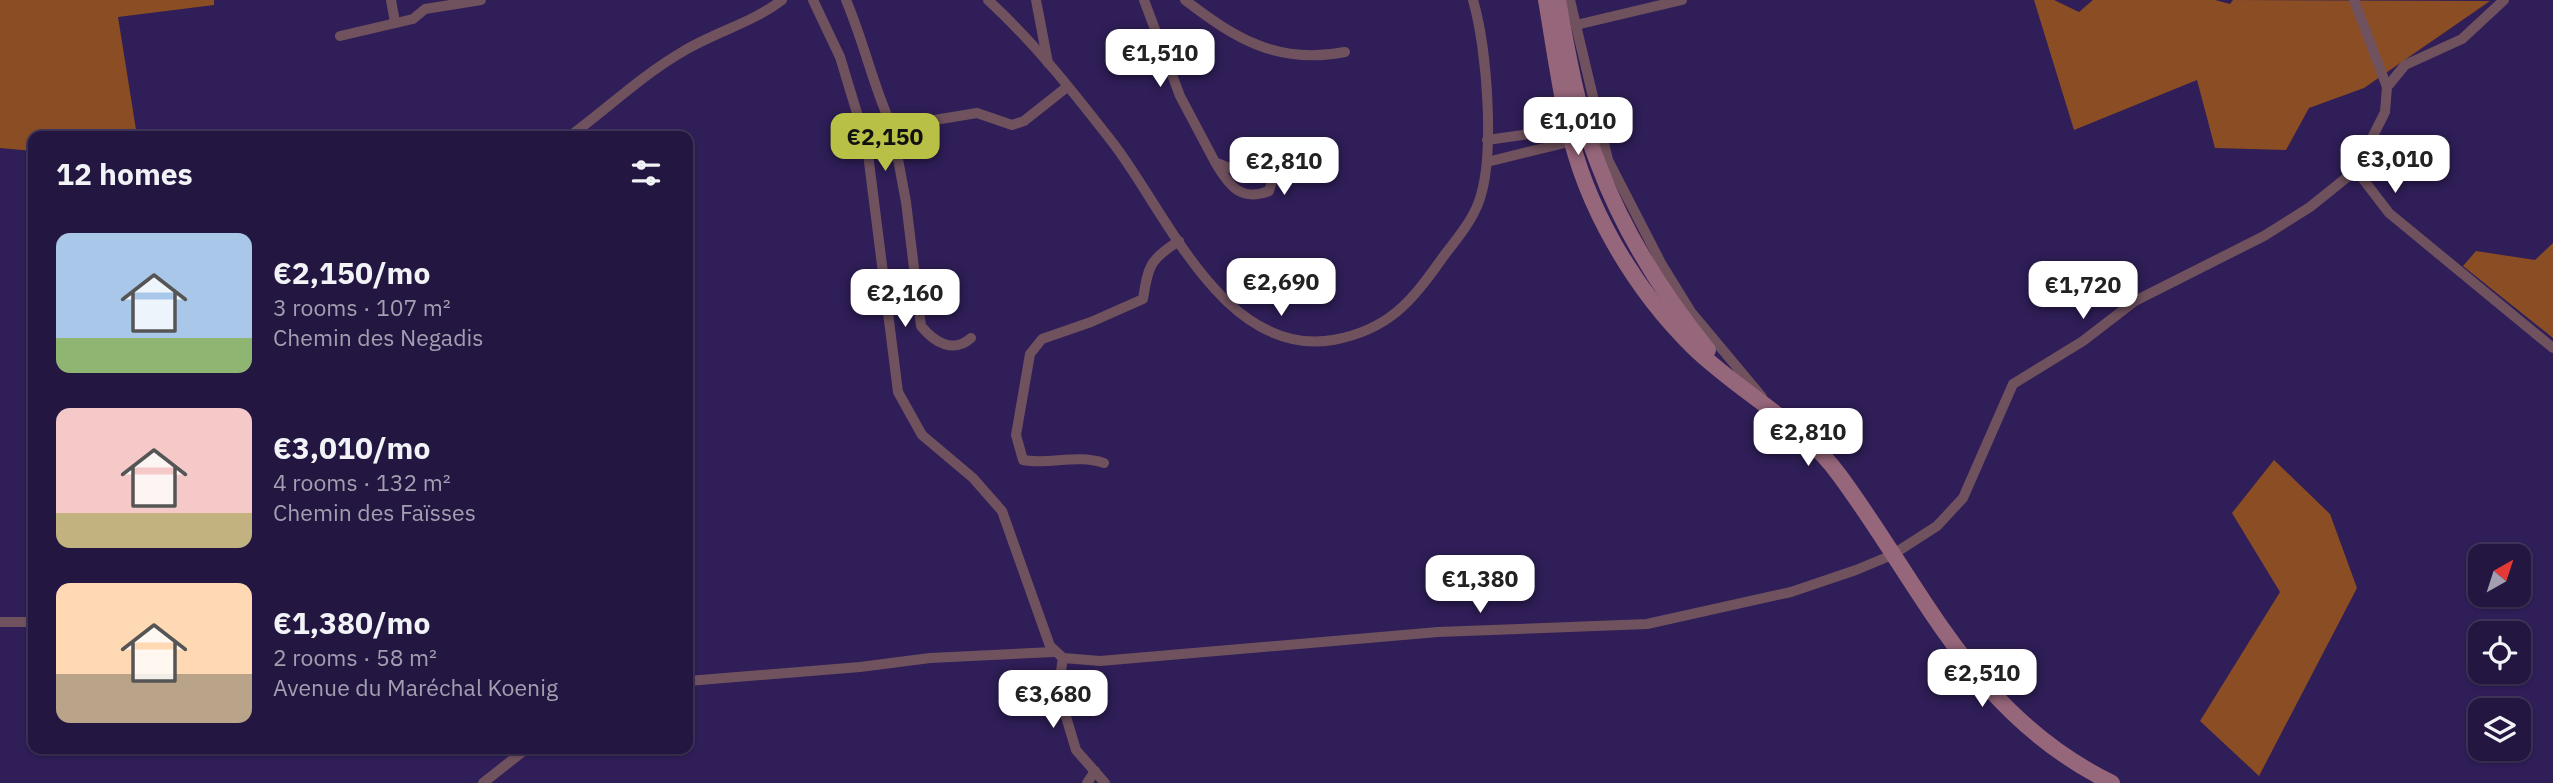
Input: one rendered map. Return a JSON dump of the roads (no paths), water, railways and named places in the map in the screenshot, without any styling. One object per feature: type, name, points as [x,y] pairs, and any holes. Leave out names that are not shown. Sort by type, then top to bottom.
[{"type":"street","points":[[391,0],[395,22]]},
{"type":"street","points":[[340,36],[413,19],[425,9],[481,0]]},
{"type":"street","points":[[576,131],[637,81],[684,51],[764,14],[782,0]]},
{"type":"street","points":[[813,0],[840,57],[867,146],[898,392],[922,435],[973,478],[1002,511],[1058,655],[1058,690],[1076,750],[1105,783]]},
{"type":"street","points":[[846,0],[861,34],[879,98],[892,127],[906,202],[921,326],[930,337],[946,347],[965,344],[971,338]]},
{"type":"street","points":[[988,0],[1028,37],[1113,143],[1179,241],[1228,303],[1255,324],[1282,335],[1317,342],[1344,338],[1378,327],[1410,303],[1478,204],[1487,162],[1487,140],[1481,38],[1473,0]]},
{"type":"street","points":[[1036,0],[1048,63]]},
{"type":"street","points":[[1144,0],[1180,96],[1215,162],[1229,185],[1240,194],[1255,196],[1269,191],[1273,178],[1269,166],[1260,160],[1232,169],[1215,162]]},
{"type":"street","points":[[1185,0],[1226,31],[1263,47],[1294,56],[1316,57],[1345,52]]},
{"type":"street","points":[[1546,0],[1570,135],[1601,217],[1634,274],[1662,314],[1695,349],[1811,444],[1839,475],[1948,641],[1980,681],[2030,730],[2081,768],[2112,783]]},
{"type":"street","points":[[1558,0],[1588,133],[1619,214],[1668,297],[1729,376]]},
{"type":"street","points":[[1570,0],[1608,160],[1691,312],[1741,368],[1774,414]]},
{"type":"street","points":[[1576,25],[1682,0]]},
{"type":"street","points":[[693,681],[860,667],[930,658],[1058,655],[1100,661],[1155,658],[1199,650],[1438,632],[1647,624],[1791,592],[1892,555],[1937,526],[1963,498],[2013,384],[2064,353],[2135,301],[2264,236],[2310,207],[2356,170],[2385,112],[2387,87],[2354,0]]},
{"type":"street","points":[[2387,87],[2405,65],[2462,39],[2504,0]]},
{"type":"street","points":[[892,127],[977,113],[1012,125],[1024,121],[1067,87]]},
{"type":"street","points":[[1487,140],[1588,133]]},
{"type":"street","points":[[1487,162],[1570,135]]},
{"type":"street","points":[[2356,170],[2389,213],[2553,348]]},
{"type":"street","points":[[1104,463],[1087,458],[1037,463],[1023,460],[1016,435],[1030,354],[1042,339],[1091,322],[1143,299],[1148,268],[1158,255],[1179,241]]},
{"type":"street","points":[[0,622],[28,622]]},
{"type":"street","points":[[482,783],[520,754]]},
{"type":"street","points":[[1087,783],[1095,771]]}]
